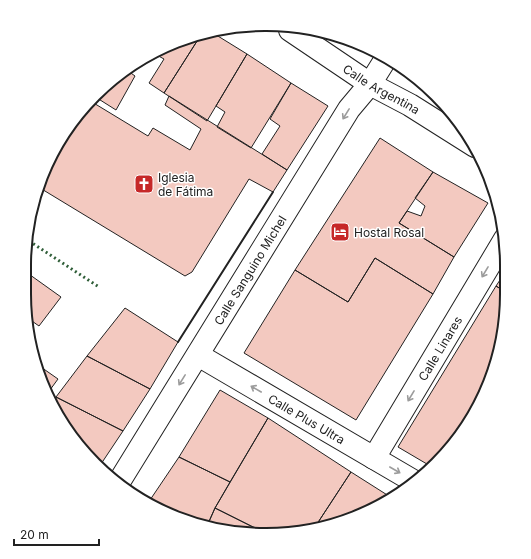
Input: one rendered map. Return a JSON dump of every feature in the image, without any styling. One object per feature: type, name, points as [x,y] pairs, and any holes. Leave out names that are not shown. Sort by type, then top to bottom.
[{"type":"street","name":"Calle Argentina","points":[[294,33],[370,84],[410,105],[462,138]]},
{"type":"street","name":"Calle Sanguino Michel","points":[[121,478],[349,109],[370,84],[384,62]]},
{"type":"street","name":"Calle Linares","points":[[374,458],[499,249]]},
{"type":"street","name":"Calle Plus Ultra","points":[[198,355],[409,479]]},
{"type":"building","points":[[218,36],[247,54],[207,121],[164,93],[197,41]]},
{"type":"building","points":[[197,41],[164,93],[149,83],[164,59],[159,56]]},
{"type":"building","points":[[247,54],[291,83],[251,148],[217,127],[225,112],[216,106]]},
{"type":"building","points":[[131,73],[135,76],[116,110],[100,100],[111,89]]},
{"type":"building","points":[[291,83],[328,106],[287,170],[262,154],[280,126],[270,119]]},
{"type":"building","name":"Iglesia de Fátima","points":[[169,96],[287,170],[273,192],[249,179],[192,272],[185,276],[43,190],[62,148],[79,123],[96,104],[148,136],[153,128],[190,150],[201,129],[165,105]]},
{"type":"building","points":[[380,138],[433,172],[399,223],[454,257],[433,294],[375,258],[348,302],[295,270]]},
{"type":"building","points":[[433,172],[488,203],[454,257],[399,223],[407,211],[421,216],[425,206],[415,198]]},
{"type":"building","points":[[375,258],[433,294],[356,420],[244,353],[295,270],[348,302]]},
{"type":"building","points":[[31,276],[61,297],[39,326],[33,322]]},
{"type":"building","points":[[500,280],[500,288],[496,286]]},
{"type":"building","points":[[496,286],[500,288],[498,324],[492,354],[488,369],[469,411],[452,436],[426,464],[398,447]]},
{"type":"building","points":[[125,308],[178,342],[150,389],[87,356]]},
{"type":"building","points":[[87,356],[150,389],[123,431],[56,397]]},
{"type":"building","points":[[43,368],[58,379],[51,388]]},
{"type":"building","points":[[220,390],[268,418],[230,482],[179,457]]},
{"type":"building","points":[[55,398],[123,431],[103,462],[79,436],[62,411]]},
{"type":"building","points":[[268,418],[351,472],[319,521],[296,526],[253,527],[215,508]]},
{"type":"building","points":[[179,457],[230,482],[209,521],[190,516],[151,499]]},
{"type":"building","points":[[351,472],[387,495],[341,516],[319,521]]},
{"type":"building","points":[[215,508],[253,527],[235,526],[209,521]]},
{"type":"hedge","points":[[32,243],[99,287]]},
{"type":"wall","points":[[178,342],[273,192]]},
{"type":"place","name":"Iglesia de Fátima","points":[[144,184]]},
{"type":"place","name":"Hostal Rosal","points":[[340,232]]}]
